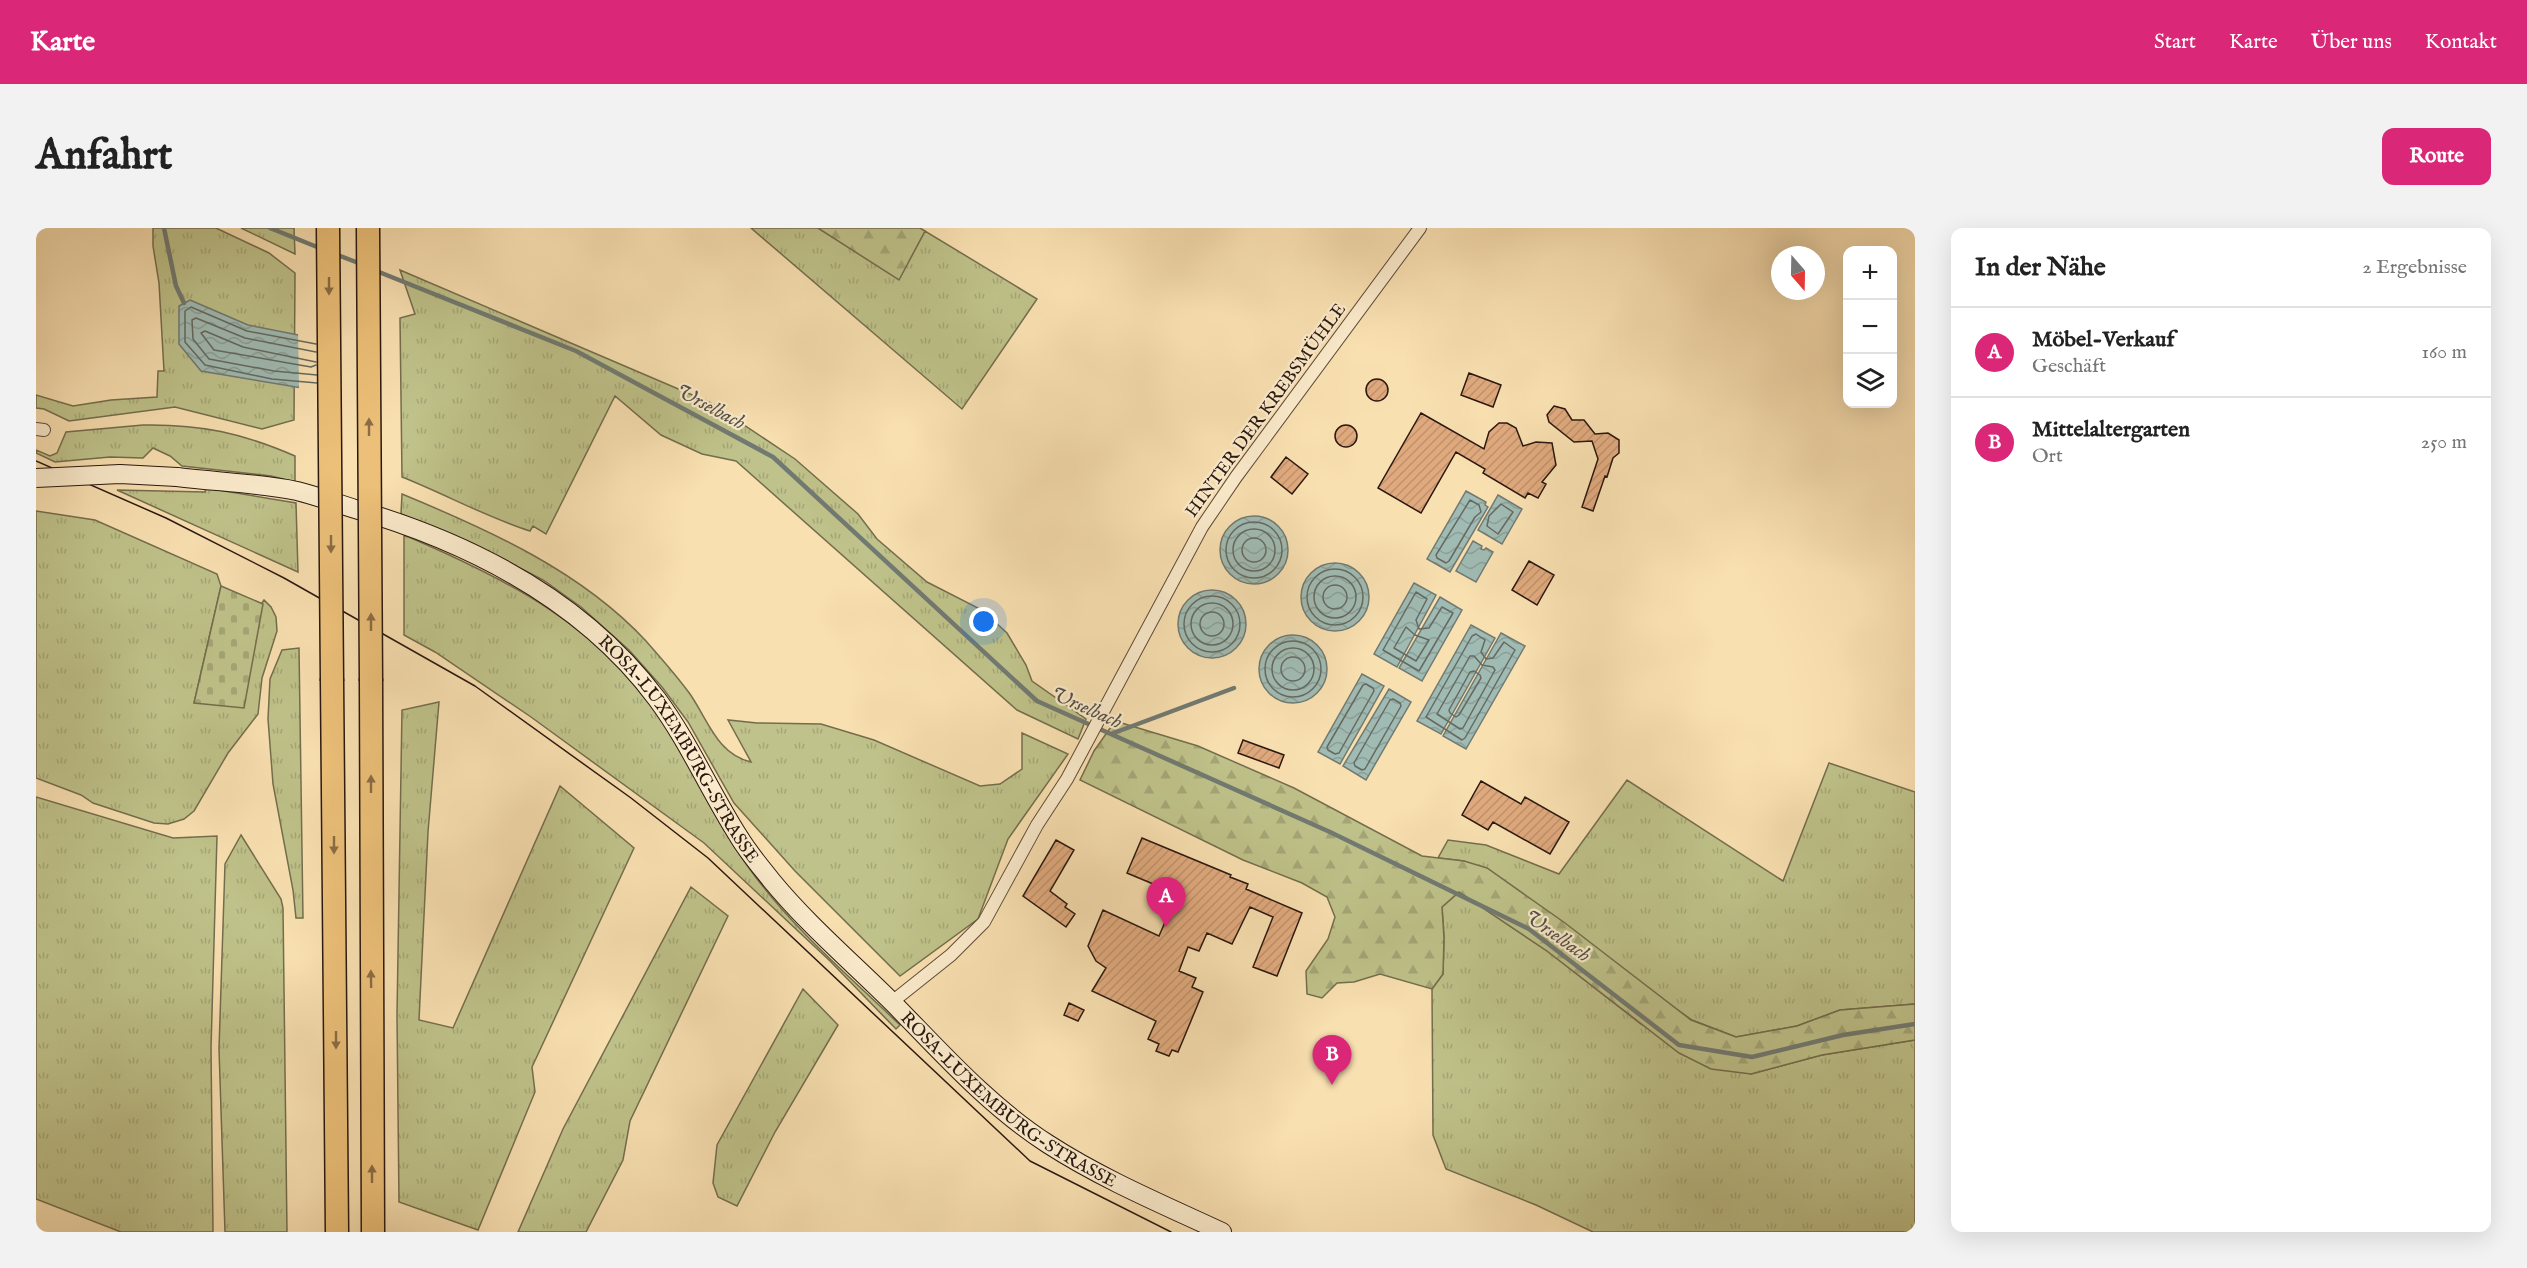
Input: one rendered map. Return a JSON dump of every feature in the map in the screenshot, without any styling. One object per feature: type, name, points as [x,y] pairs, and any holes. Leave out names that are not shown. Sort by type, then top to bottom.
[{"type":"highway","points":[[328,228],[338,1232]]},
{"type":"highway","points":[[368,228],[373,1232]]},
{"type":"main road","name":"ROSA-LUXEMBURG-STRASSE","points":[[36,478],[120,474],[177,477],[297,491],[406,524],[494,563],[541,590],[583,621],[625,661],[656,698],[685,740],[740,840],[774,883],[842,955],[892,1002],[975,1087],[1008,1116],[1050,1146],[1222,1232]]},
{"type":"street","name":"HINTER DER KREBSMÜHLE","points":[[892,1002],[951,955],[984,922],[1037,825],[1067,779],[1202,527],[1236,477],[1420,228]]},
{"type":"green space","points":[[153,228],[216,228],[269,253],[295,273],[294,420],[262,429],[175,407],[69,421],[44,409],[36,408],[36,395],[73,406],[111,400],[157,397],[158,371],[164,371]]},
{"type":"green space","points":[[241,228],[294,228],[295,254]]},
{"type":"green space","points":[[751,228],[818,228],[899,279],[925,231],[1037,299],[962,409]]},
{"type":"green space","points":[[818,228],[920,228],[925,231],[899,280]]},
{"type":"green space","points":[[400,270],[711,403],[795,459],[858,514],[877,539],[927,582],[982,610],[1007,633],[1026,665],[1032,681],[1086,719],[1078,739],[1017,710],[736,461],[702,454],[661,435],[615,396],[546,534],[533,526],[530,531],[497,519],[402,477],[400,318],[415,314]]},
{"type":"green space","points":[[143,425],[203,428],[276,448],[295,456],[295,482],[271,476],[182,466],[170,456],[153,448],[143,458],[110,457],[55,462],[36,453],[36,450],[50,456],[57,453],[66,432]]},
{"type":"green space","points":[[206,488],[296,503],[298,572],[117,490],[205,492]]},
{"type":"green space","points":[[402,494],[500,538],[563,573],[593,594],[646,641],[690,694],[714,735],[739,758],[751,762],[728,720],[821,724],[874,740],[980,786],[1000,784],[1022,769],[1022,733],[1068,754],[1008,839],[978,919],[900,976],[795,871],[734,803],[688,722],[662,687],[629,650],[581,607],[543,580],[472,543],[401,514]]},
{"type":"green space","points":[[36,511],[95,520],[217,574],[221,586],[194,703],[264,600],[276,617],[277,631],[262,678],[258,714],[228,753],[194,811],[184,819],[168,824],[154,823],[93,803],[81,795],[36,778]]},
{"type":"green space","points":[[404,535],[478,568],[513,587],[580,631],[610,657],[637,687],[667,728],[736,849],[765,890],[821,950],[900,1025],[896,1029],[830,961],[704,843],[531,717],[435,652],[404,635]]},
{"type":"green space","points":[[221,586],[263,604],[244,708],[194,703]]},
{"type":"green space","points":[[299,648],[303,918],[296,918],[273,784],[268,719],[270,679],[282,650]]},
{"type":"green space","points":[[439,702],[428,832],[419,1020],[453,1028],[560,786],[634,848],[532,1067],[535,1092],[478,1230],[399,1202],[397,1015],[402,710]]},
{"type":"green space","points":[[1115,721],[1198,746],[1294,788],[1422,856],[1464,861],[1487,868],[1565,923],[1691,1020],[1736,1037],[1797,1026],[1840,1010],[1915,1004],[1915,1040],[1822,1055],[1751,1074],[1711,1069],[1679,1053],[1547,951],[1459,892],[1442,907],[1443,974],[1432,989],[1380,974],[1354,982],[1337,983],[1322,998],[1307,994],[1306,971],[1328,939],[1335,917],[1327,897],[1302,883],[1243,860],[1080,780],[1094,751]]},
{"type":"green space","points":[[1829,763],[1915,792],[1915,1004],[1840,1010],[1797,1026],[1736,1037],[1692,1020],[1464,861],[1438,858],[1448,840],[1486,845],[1559,874],[1627,780],[1783,881]]},
{"type":"green space","points":[[36,797],[173,838],[217,836],[211,1048],[213,1232],[121,1232],[36,1199]]},
{"type":"green space","points":[[241,835],[281,899],[283,908],[287,1232],[225,1232],[219,1049],[225,864]]},
{"type":"green space","points":[[691,887],[728,916],[630,1121],[623,1160],[586,1232],[518,1232],[563,1129]]},
{"type":"green space","points":[[1459,892],[1547,951],[1641,1024],[1751,1074],[1822,1055],[1915,1040],[1915,1232],[1593,1232],[1536,1205],[1446,1169],[1433,1135],[1432,989],[1443,974],[1442,907]]},
{"type":"green space","points":[[803,989],[838,1025],[775,1132],[737,1206],[718,1197],[713,1183],[717,1145]]},
{"type":"water","points":[[190,300],[248,325],[359,347],[314,390],[201,371],[179,344],[179,306]]},
{"type":"water","points":[[1466,491],[1486,502],[1485,505],[1488,507],[1450,572],[1427,559]]},
{"type":"water","points":[[1498,495],[1522,509],[1502,544],[1478,530]]},
{"type":"water","points":[[1247,516],[1261,516],[1273,521],[1283,531],[1288,550],[1283,569],[1273,579],[1261,584],[1247,584],[1235,579],[1225,569],[1220,557],[1220,543],[1225,531],[1235,521]]},
{"type":"water","points":[[1473,541],[1482,546],[1481,549],[1486,548],[1493,552],[1476,582],[1456,571]]},
{"type":"water","points":[[1342,563],[1354,569],[1363,578],[1369,590],[1367,610],[1359,621],[1342,631],[1328,631],[1311,621],[1303,610],[1301,590],[1311,573],[1322,565]]},
{"type":"water","points":[[1414,583],[1436,595],[1397,667],[1374,654]]},
{"type":"water","points":[[1219,590],[1231,596],[1240,605],[1246,617],[1244,637],[1236,648],[1219,658],[1205,658],[1188,648],[1180,637],[1178,617],[1188,600],[1199,592]]},
{"type":"water","points":[[1440,597],[1462,610],[1422,681],[1399,668]]},
{"type":"water","points":[[1471,625],[1495,638],[1441,734],[1417,721]]},
{"type":"water","points":[[1501,633],[1525,646],[1466,749],[1443,736]]},
{"type":"water","points":[[1286,635],[1300,635],[1312,640],[1322,650],[1327,669],[1322,688],[1312,698],[1300,703],[1286,703],[1274,698],[1264,688],[1259,676],[1259,662],[1264,650],[1274,640]]},
{"type":"water","points":[[1362,674],[1384,686],[1340,764],[1318,752]]},
{"type":"water","points":[[1389,689],[1411,702],[1366,780],[1343,766]]},
{"type":"pier","points":[[298,331],[359,344],[366,374],[315,393],[299,391]]},
{"type":"building","points":[[1469,373],[1501,385],[1493,407],[1461,395]]},
{"type":"building","points":[[1377,379],[1385,382],[1388,390],[1385,398],[1377,401],[1369,398],[1366,390],[1369,382]]},
{"type":"building","points":[[1554,406],[1565,409],[1572,420],[1584,420],[1595,434],[1608,433],[1619,440],[1619,453],[1613,458],[1593,511],[1582,507],[1598,459],[1592,441],[1574,442],[1549,422],[1547,415]]},
{"type":"building","points":[[1421,413],[1484,449],[1489,432],[1499,423],[1507,423],[1516,428],[1523,446],[1536,442],[1552,443],[1556,465],[1542,482],[1546,484],[1538,498],[1528,493],[1525,498],[1483,473],[1485,469],[1456,452],[1421,513],[1378,488]]},
{"type":"building","points":[[1346,425],[1354,428],[1357,436],[1354,444],[1346,447],[1338,444],[1335,436],[1338,428]]},
{"type":"building","points":[[1286,457],[1308,474],[1292,494],[1271,477]]},
{"type":"building","points":[[1529,561],[1554,575],[1537,605],[1512,590]]},
{"type":"building","points":[[1243,740],[1284,755],[1279,768],[1238,753]]},
{"type":"building","points":[[1481,781],[1521,804],[1525,797],[1569,822],[1550,854],[1493,822],[1488,830],[1462,815]]},
{"type":"building","points":[[1142,838],[1231,875],[1230,877],[1248,884],[1246,889],[1302,913],[1277,976],[1253,967],[1273,917],[1250,907],[1232,944],[1207,933],[1199,951],[1188,947],[1179,971],[1196,978],[1192,987],[1203,992],[1178,1052],[1172,1050],[1169,1056],[1156,1051],[1159,1044],[1148,1039],[1156,1021],[1092,991],[1106,968],[1096,961],[1088,946],[1103,910],[1159,936],[1177,894],[1127,873]]},
{"type":"building","points":[[1056,840],[1074,850],[1050,891],[1067,904],[1065,907],[1075,914],[1066,927],[1023,896]]},
{"type":"building","points":[[1069,1003],[1084,1010],[1078,1021],[1064,1015]]},
{"type":"waterway","points":[[164,228],[176,286],[184,303]]},
{"type":"waterway","name":"Urselbach","points":[[270,228],[322,249]]},
{"type":"waterway","name":"Urselbach","points":[[335,254],[361,264]]},
{"type":"waterway","name":"Urselbach","points":[[374,270],[576,351],[773,457],[1037,701],[1330,832],[1529,929],[1679,1045],[1752,1057],[1843,1035],[1915,1024]]},
{"type":"waterway","points":[[1111,734],[1234,688]]},
{"type":"tram line","points":[[36,461],[166,518],[284,578],[475,686],[631,798],[708,858],[1030,1161],[1171,1232]]},
{"type":"place","name":"Möbel-Verkauf","points":[[1166,927]]},
{"type":"place","name":"Mittelaltergarten","points":[[1332,1085]]}]
